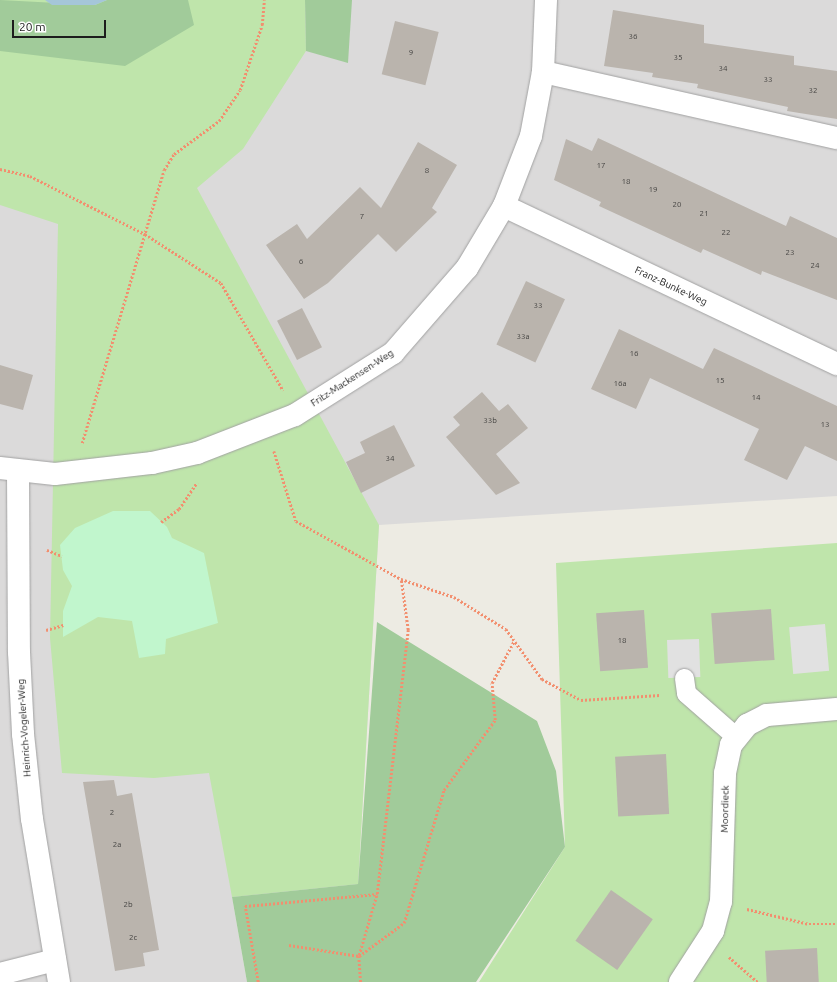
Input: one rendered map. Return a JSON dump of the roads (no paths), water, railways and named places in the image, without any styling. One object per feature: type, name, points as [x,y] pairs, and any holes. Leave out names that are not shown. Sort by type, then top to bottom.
[{"type":"street","name":"Fritz-Mackensen-Weg","points":[[9,470],[55,474],[152,463],[197,452],[295,415],[393,353],[467,268],[504,206],[531,136],[543,72],[546,0]]},
{"type":"street","points":[[543,72],[837,138]]},
{"type":"street","name":"Franz-Bunke-Weg","points":[[504,206],[837,364]]},
{"type":"street","name":"Heinrich-Vogeler-Weg","points":[[9,470],[23,734],[32,819],[59,982]]},
{"type":"street","name":"Moordieck","points":[[680,982],[704,944],[721,902],[726,761],[736,736],[747,725],[767,715],[837,709]]},
{"type":"street","points":[[0,974],[55,960]]},
{"type":"lane","points":[[685,685],[736,736]]},
{"type":"water","points":[[45,0],[107,0],[95,5],[52,5]]}]
